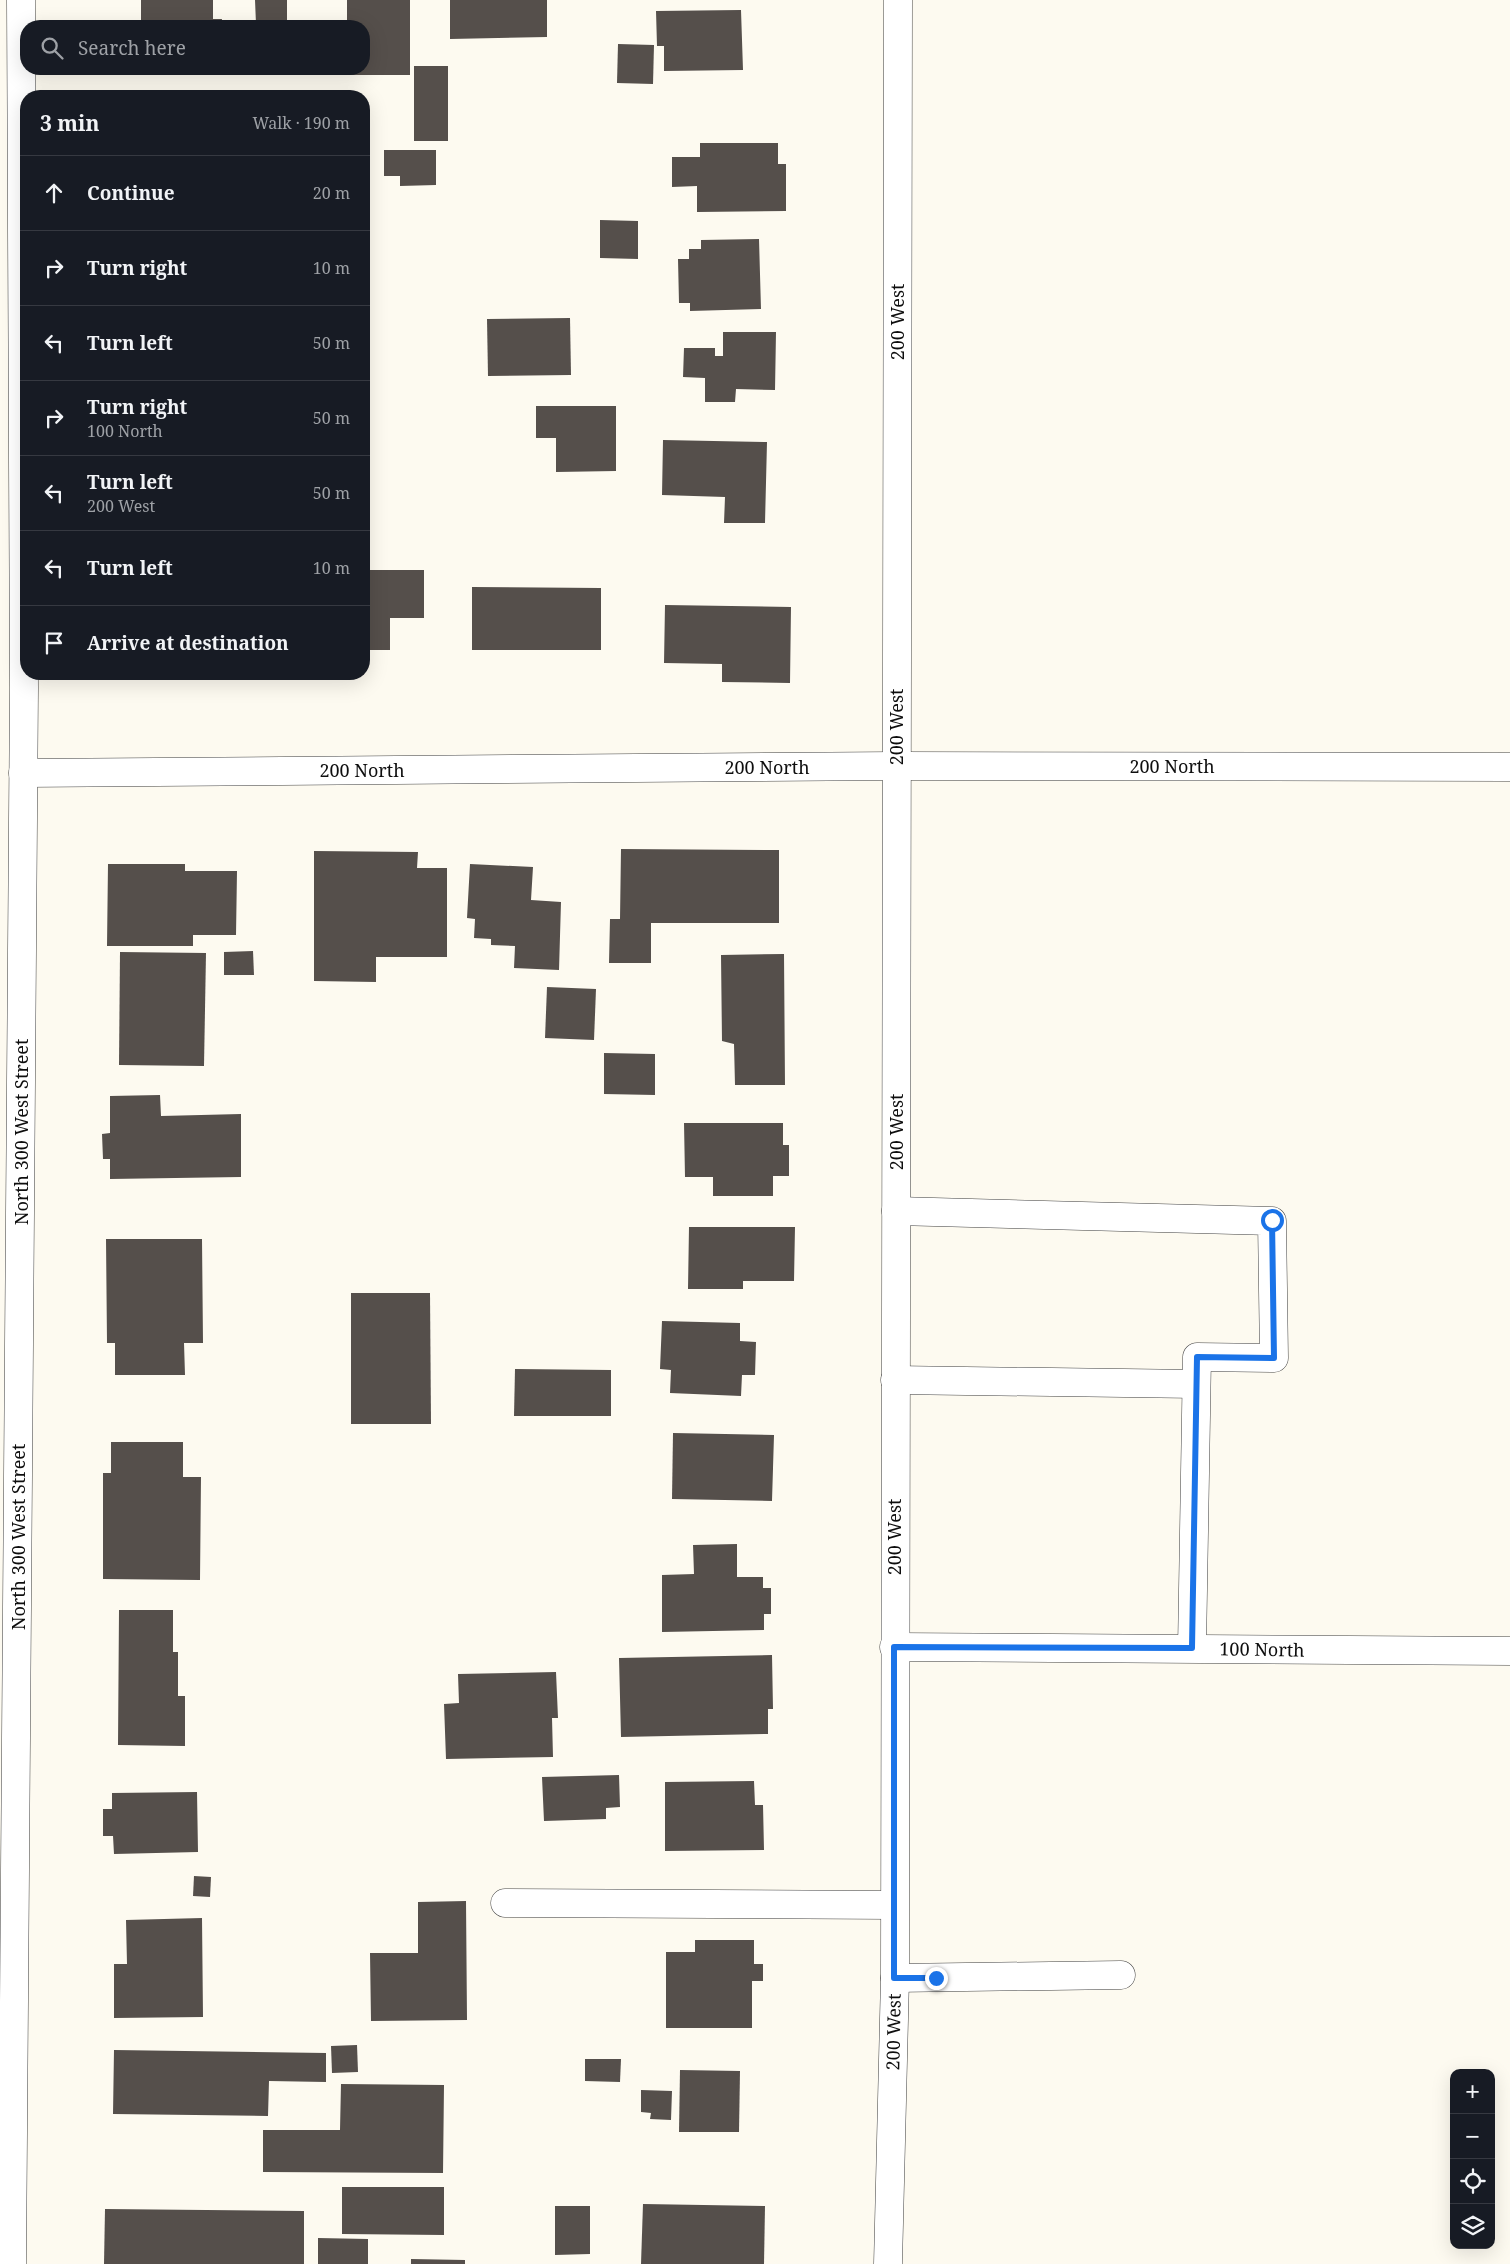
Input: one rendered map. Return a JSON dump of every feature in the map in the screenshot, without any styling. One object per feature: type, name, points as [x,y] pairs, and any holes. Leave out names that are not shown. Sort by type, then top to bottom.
[{"type":"street","name":"North 300 West Street","points":[[22,0],[22,20]]},
{"type":"street","name":"200 West","points":[[888,2264],[894,1978],[898,0]]},
{"type":"street","name":"North 300 West Street","points":[[22,75],[22,90]]},
{"type":"street","name":"North 300 West Street","points":[[12,2264],[10,1296],[23,773],[23,680]]},
{"type":"street","name":"200 North","points":[[23,773],[896,766],[1510,767]]},
{"type":"street","points":[[896,1212],[1272,1220],[1274,1358],[1197,1357],[1192,1648]]},
{"type":"street","points":[[895,1380],[1196,1384]]},
{"type":"street","name":"100 North","points":[[894,1647],[1510,1651]]},
{"type":"street","points":[[505,1902],[894,1905]]},
{"type":"street","points":[[894,1978],[1121,1975]]},
{"type":"building","points":[[141,0],[213,0],[213,19],[222,19],[222,20],[141,20]]},
{"type":"building","points":[[255,0],[287,0],[287,20],[256,20]]},
{"type":"building","points":[[347,0],[410,0],[410,75],[370,75],[370,20],[347,20]]},
{"type":"building","points":[[450,0],[547,0],[547,37],[450,39]]},
{"type":"building","points":[[741,10],[743,70],[664,71],[664,46],[657,46],[656,11]]},
{"type":"building","points":[[618,44],[654,45],[653,84],[617,83]]},
{"type":"building","points":[[414,66],[448,66],[448,141],[414,141]]},
{"type":"building","points":[[700,143],[778,143],[778,164],[786,164],[786,211],[697,212],[697,186],[672,187],[672,157],[700,157]]},
{"type":"building","points":[[384,150],[436,150],[436,185],[400,186],[400,176],[384,176]]},
{"type":"building","points":[[600,220],[638,221],[638,259],[600,258]]},
{"type":"building","points":[[759,239],[761,309],[690,311],[690,303],[679,303],[678,259],[689,259],[689,249],[701,249],[701,240]]},
{"type":"building","points":[[570,318],[571,375],[488,376],[487,319]]},
{"type":"building","points":[[723,332],[776,332],[775,390],[736,389],[735,402],[705,402],[705,378],[683,377],[684,348],[715,348],[715,356],[723,356]]},
{"type":"building","points":[[536,406],[616,406],[616,471],[556,472],[556,438],[536,438]]},
{"type":"building","points":[[663,440],[767,442],[765,523],[724,523],[725,497],[662,495]]},
{"type":"building","points":[[370,570],[424,570],[424,618],[390,618],[390,650],[370,650]]},
{"type":"building","points":[[472,587],[601,588],[601,650],[472,650]]},
{"type":"building","points":[[665,605],[791,607],[790,683],[722,682],[722,664],[664,663]]},
{"type":"building","points":[[621,849],[779,850],[779,923],[651,923],[651,963],[609,963],[610,919],[620,919]]},
{"type":"building","points":[[314,851],[418,852],[417,868],[447,868],[447,957],[376,957],[376,982],[314,981]]},
{"type":"building","points":[[108,864],[185,864],[185,871],[237,871],[236,935],[193,935],[193,946],[107,946]]},
{"type":"building","points":[[470,864],[533,867],[531,900],[561,902],[559,970],[514,968],[515,946],[491,945],[491,939],[474,938],[475,919],[467,918]]},
{"type":"building","points":[[253,951],[254,975],[224,975],[224,952]]},
{"type":"building","points":[[120,952],[206,953],[204,1066],[119,1065]]},
{"type":"building","points":[[784,954],[785,1085],[735,1085],[734,1044],[722,1041],[721,955]]},
{"type":"building","points":[[547,987],[596,989],[594,1040],[545,1038]]},
{"type":"building","points":[[604,1053],[655,1054],[655,1095],[604,1094]]},
{"type":"building","points":[[160,1095],[161,1116],[241,1114],[241,1177],[110,1179],[110,1159],[103,1159],[102,1134],[110,1133],[110,1096]]},
{"type":"building","points":[[684,1123],[783,1123],[783,1145],[789,1145],[789,1176],[773,1176],[773,1196],[713,1196],[713,1177],[685,1177]]},
{"type":"building","points":[[689,1227],[795,1227],[794,1281],[743,1281],[743,1289],[688,1289]]},
{"type":"building","points":[[106,1239],[202,1239],[203,1343],[184,1343],[185,1375],[115,1375],[115,1343],[107,1343]]},
{"type":"building","points":[[351,1293],[430,1293],[431,1424],[351,1424]]},
{"type":"building","points":[[662,1321],[740,1323],[740,1341],[756,1342],[755,1375],[742,1375],[741,1396],[670,1393],[671,1370],[660,1369]]},
{"type":"building","points":[[515,1369],[611,1370],[611,1416],[514,1416]]},
{"type":"building","points":[[673,1433],[774,1435],[772,1501],[672,1499]]},
{"type":"building","points":[[111,1442],[183,1442],[183,1477],[201,1477],[200,1580],[103,1579],[103,1473],[111,1473]]},
{"type":"building","points":[[737,1544],[737,1577],[763,1577],[763,1588],[771,1588],[771,1614],[764,1614],[764,1630],[662,1632],[662,1575],[694,1574],[693,1545]]},
{"type":"building","points":[[119,1610],[173,1610],[173,1652],[178,1652],[178,1696],[185,1696],[185,1746],[118,1745]]},
{"type":"building","points":[[772,1655],[773,1709],[768,1709],[768,1734],[621,1737],[619,1658]]},
{"type":"building","points":[[556,1672],[558,1718],[552,1718],[553,1757],[446,1759],[444,1704],[459,1703],[458,1674]]},
{"type":"building","points":[[619,1775],[620,1807],[606,1808],[606,1819],[544,1821],[542,1777]]},
{"type":"building","points":[[754,1781],[755,1805],[763,1805],[764,1850],[665,1851],[665,1782]]},
{"type":"building","points":[[197,1792],[198,1852],[114,1854],[113,1836],[103,1836],[103,1809],[112,1809],[112,1793]]},
{"type":"building","points":[[194,1876],[211,1877],[210,1897],[193,1896]]},
{"type":"building","points":[[466,1901],[467,2020],[371,2021],[370,1953],[418,1953],[418,1902]]},
{"type":"building","points":[[202,1918],[203,2017],[114,2018],[114,1964],[127,1964],[126,1920]]},
{"type":"building","points":[[695,1940],[754,1940],[754,1964],[763,1964],[763,1981],[752,1981],[752,2028],[666,2028],[666,1952],[695,1952]]},
{"type":"building","points":[[357,2045],[358,2072],[332,2073],[331,2046]]},
{"type":"building","points":[[114,2050],[326,2053],[326,2082],[269,2081],[268,2116],[113,2114]]},
{"type":"building","points":[[585,2059],[621,2059],[620,2082],[585,2081]]},
{"type":"building","points":[[680,2070],[740,2071],[739,2132],[679,2132]]},
{"type":"building","points":[[341,2084],[444,2085],[443,2173],[263,2172],[263,2130],[340,2130]]},
{"type":"building","points":[[641,2090],[672,2091],[671,2120],[650,2119],[651,2113],[641,2112]]},
{"type":"building","points":[[342,2187],[444,2187],[444,2235],[342,2234]]},
{"type":"building","points":[[643,2204],[765,2206],[764,2264],[641,2264]]},
{"type":"building","points":[[555,2206],[590,2206],[590,2254],[555,2255]]},
{"type":"building","points":[[105,2209],[304,2211],[304,2264],[104,2264]]},
{"type":"building","points":[[318,2238],[368,2239],[368,2264],[318,2264]]},
{"type":"building","points":[[411,2259],[465,2260],[465,2264],[411,2264]]},
{"type":"route","points":[[936,1978],[894,1978],[894,1647],[1192,1648],[1197,1357],[1274,1358],[1272,1220]]}]
